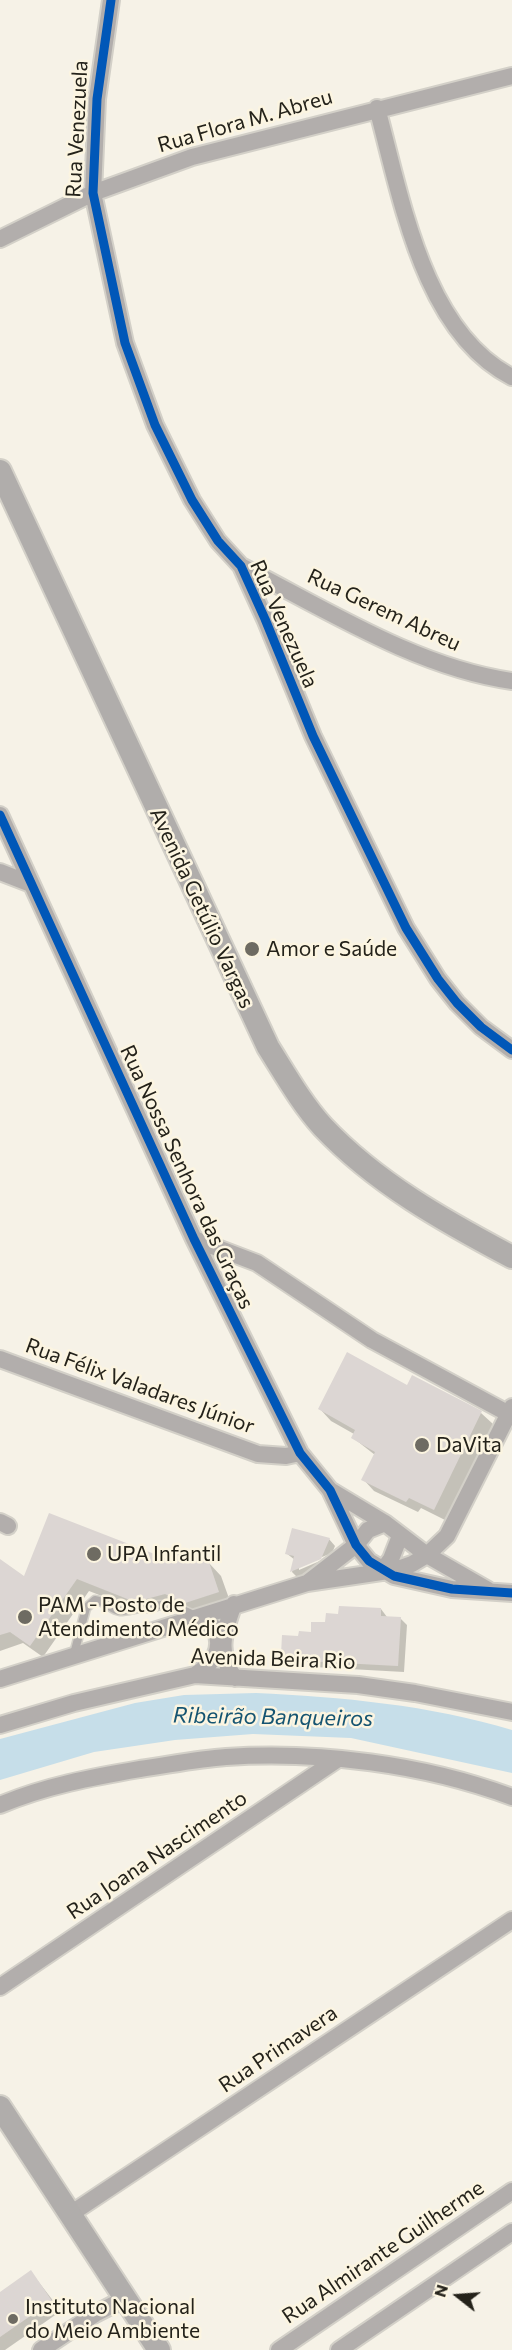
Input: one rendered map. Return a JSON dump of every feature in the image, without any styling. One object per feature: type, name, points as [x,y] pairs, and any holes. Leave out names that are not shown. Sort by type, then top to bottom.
[{"type":"main road","name":"Avenida Getúlio Vargas","points":[[0,471],[268,1047],[321,1125],[358,1162],[397,1191],[512,1257]]},
{"type":"main road","points":[[0,2107],[159,2350]]},
{"type":"street","name":"Rua Venezuela","points":[[111,0],[97,99],[93,193],[124,343],[155,425],[192,500],[218,541],[241,566],[266,619],[313,736],[406,928],[438,979],[457,1003],[481,1027],[512,1050]]},
{"type":"street","name":"Rua Flora M. Abreu","points":[[0,239],[93,193],[192,157],[377,108],[512,76]]},
{"type":"street","points":[[377,108],[411,229],[432,285],[453,326],[487,361],[512,377]]},
{"type":"street","name":"Rua Gerem Abreu","points":[[241,566],[424,656],[482,677],[512,681]]},
{"type":"street","name":"Rua Nossa Senhora das Graças","points":[[0,815],[194,1239],[300,1453],[330,1490],[356,1545],[369,1562],[382,1571]]},
{"type":"street","points":[[0,872],[31,884]]},
{"type":"street","points":[[0,1679],[307,1583],[403,1568],[427,1555],[447,1536],[510,1411],[372,1340],[257,1263],[194,1239]]},
{"type":"street","name":"Rua Félix Valadares Júnior","points":[[0,1359],[258,1454],[286,1456],[300,1453]]},
{"type":"street","name":"Rua Nossa Senhora das Graças","points":[[330,1490],[385,1523],[427,1555],[489,1591]]},
{"type":"street","points":[[307,1583],[356,1545],[368,1530],[385,1523]]},
{"type":"street","points":[[382,1571],[391,1559],[400,1536]]},
{"type":"street","points":[[382,1571],[441,1587],[512,1593]]},
{"type":"street","points":[[234,1604],[225,1629],[223,1648],[226,1667],[235,1678]]},
{"type":"street","points":[[195,1675],[213,1662],[219,1647],[215,1628],[198,1618]]},
{"type":"street","name":"Avenida Beira Rio","points":[[0,1725],[74,1703],[195,1675],[282,1678],[358,1685],[447,1698],[512,1712]]},
{"type":"street","points":[[0,1805],[42,1790],[111,1774],[226,1757],[338,1759],[392,1765],[436,1774],[512,1797]]},
{"type":"street","name":"Rua Joana Nascimento","points":[[0,1987],[338,1759]]},
{"type":"street","name":"Rua Primavera","points":[[69,2215],[512,1920]]},
{"type":"street","name":"Rua Almirante Guilherme","points":[[279,2350],[512,2191]]},
{"type":"street","points":[[339,2350],[512,2232]]},
{"type":"street","points":[[41,2350],[94,2314],[124,2299]]},
{"type":"lane","points":[[62,1659],[73,1655],[78,1645],[86,1608],[95,1600],[106,1601],[113,1608],[121,1611],[161,1603],[175,1605],[198,1618]]},
{"type":"water","name":"Ribeirão Banqueiros","points":[[256,1693],[320,1697],[417,1708],[512,1730],[512,1773],[351,1738],[253,1734],[175,1740],[94,1752],[0,1780],[0,1739],[135,1703],[184,1695]]},
{"type":"building","name":"DaVita","points":[[347,1352],[407,1385],[412,1375],[482,1411],[434,1510],[409,1498],[406,1502],[361,1480],[375,1452],[351,1438],[355,1430],[318,1409]]},
{"type":"building","name":"UPA Infantil","points":[[49,1513],[170,1560],[175,1548],[209,1562],[219,1592],[185,1603],[165,1594],[135,1602],[77,1579],[30,1646],[10,1632],[0,1635],[0,1559],[24,1576]]},
{"type":"building","points":[[292,1528],[330,1538],[321,1559],[290,1572],[294,1556],[285,1554]]},
{"type":"building","points":[[339,1606],[381,1608],[381,1616],[401,1617],[398,1666],[305,1661],[305,1656],[281,1654],[282,1635],[298,1636],[299,1631],[311,1632],[311,1622],[325,1622],[326,1613],[338,1614]]},
{"type":"building","name":"Instituto Nacional do Meio Ambiente","points":[[31,2270],[52,2301],[0,2337],[0,2292]]},
{"type":"cycle path","points":[[111,0],[97,99],[93,193],[125,343],[155,425],[192,500],[218,541],[241,566],[313,736],[406,928],[438,979],[457,1003],[481,1027],[512,1050]]},
{"type":"cycle path","points":[[0,815],[194,1239],[300,1453],[330,1490],[356,1545],[369,1561],[394,1576],[452,1589],[512,1593]]},
{"type":"place","name":"Amor e Saúde","points":[[252,949]]},
{"type":"place","name":"DaVita","points":[[422,1445]]},
{"type":"place","name":"UPA Infantil","points":[[94,1554]]},
{"type":"place","name":"PAM - Posto de Atendimento Médico","points":[[25,1617]]},
{"type":"place","name":"Instituto Nacional do Meio Ambiente","points":[[13,2319]]}]
